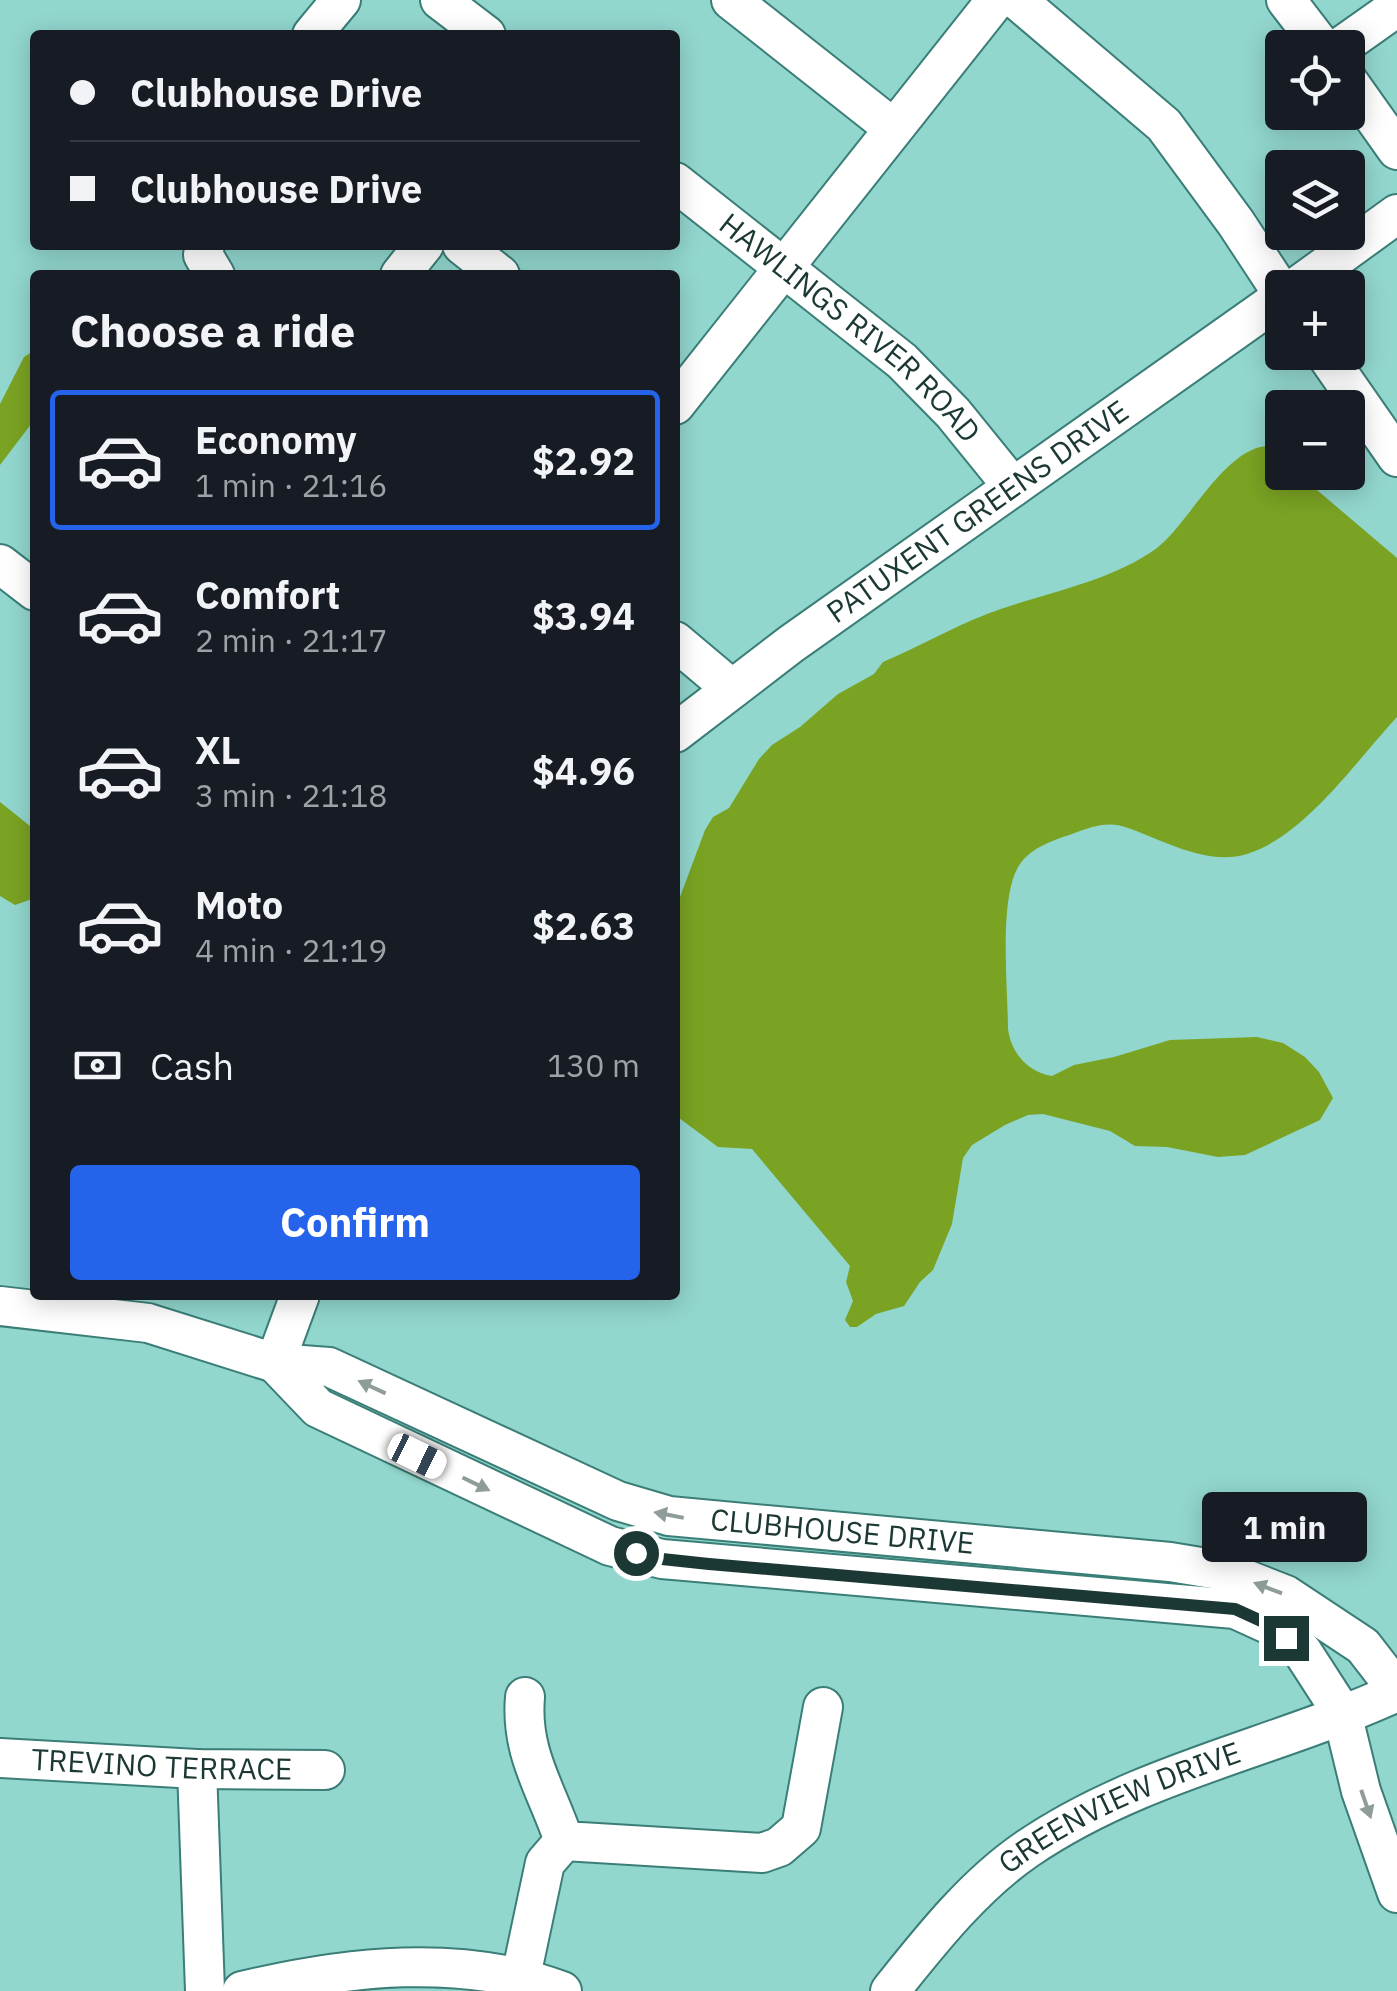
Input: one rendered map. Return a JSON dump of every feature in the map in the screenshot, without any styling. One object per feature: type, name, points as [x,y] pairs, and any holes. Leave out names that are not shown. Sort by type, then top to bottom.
[{"type":"street","points":[[316,30],[340,0]]},
{"type":"street","points":[[440,0],[479,30]]},
{"type":"street","points":[[731,0],[893,128]]},
{"type":"street","points":[[680,399],[996,0]]},
{"type":"street","points":[[1018,0],[1164,125],[1266,270]]},
{"type":"street","points":[[1286,0],[1309,30]]},
{"type":"street","points":[[1364,30],[1397,7]]},
{"type":"street","points":[[1365,105],[1397,150]]},
{"type":"street","name":"HAWLINGS RIVER ROAD","points":[[680,186],[902,361],[953,413],[1013,487]]},
{"type":"street","points":[[1320,270],[1397,214]]},
{"type":"street","points":[[404,270],[420,250]]},
{"type":"street","points":[[468,250],[494,270]]},
{"type":"street","name":"PATUXENT GREENS DRIVE","points":[[680,730],[791,644],[1265,307]]},
{"type":"street","points":[[1336,370],[1397,458]]},
{"type":"street","points":[[0,564],[30,587]]},
{"type":"street","points":[[680,646],[732,690]]},
{"type":"street","points":[[276,1363],[298,1300]]},
{"type":"street","name":"CLUBHOUSE DRIVE","points":[[0,1306],[148,1323],[276,1363],[329,1367],[618,1502],[668,1516],[1170,1562],[1226,1571],[1286,1595],[1363,1646],[1397,1691]]},
{"type":"street","name":"CLUBHOUSE DRIVE","points":[[276,1363],[318,1408],[610,1546],[662,1559],[1235,1609],[1270,1625],[1302,1651],[1342,1714],[1361,1791],[1397,1893]]},
{"type":"street","name":"GREENVIEW DRIVE","points":[[890,1991],[978,1892],[1026,1850],[1110,1801],[1397,1691]]},
{"type":"street","points":[[521,1976],[554,1852],[524,1734],[525,1697]]},
{"type":"street","points":[[554,1852],[762,1853],[779,1847],[801,1828],[823,1707]]},
{"type":"street","name":"TREVINO TERRACE","points":[[0,1758],[197,1769],[326,1770]]},
{"type":"street","points":[[197,1769],[204,1991]]},
{"type":"street","points":[[242,1991],[294,1979],[395,1968],[447,1968],[521,1976],[562,1991]]},
{"type":"shaded area","points":[[30,353],[30,426],[0,465],[0,404],[24,357]]},
{"type":"shaded area","points":[[1265,446],[1265,490],[1317,490],[1397,558],[1397,717],[1309,814],[1268,845],[1247,854],[1203,855],[1123,826],[1108,825],[1058,839],[1031,853],[1013,878],[1009,897],[1008,1029],[1022,1060],[1052,1076],[1074,1065],[1170,1040],[1257,1037],[1283,1043],[1305,1057],[1319,1072],[1333,1098],[1320,1120],[1245,1155],[1218,1157],[1167,1147],[1135,1146],[1110,1131],[1043,1114],[1028,1115],[1005,1125],[972,1145],[963,1158],[952,1224],[933,1270],[904,1306],[850,1327],[845,1320],[853,1301],[846,1282],[850,1266],[752,1149],[718,1147],[680,1119],[680,897],[705,830],[713,817],[729,808],[772,745],[838,694],[874,674],[883,662],[987,614],[1097,579],[1138,560],[1169,537],[1236,460]]},
{"type":"shaded area","points":[[0,802],[30,826],[30,900],[15,905],[0,896]]},
{"type":"route","points":[[636,1553],[709,1564],[1235,1609],[1270,1625],[1286,1638]]}]
